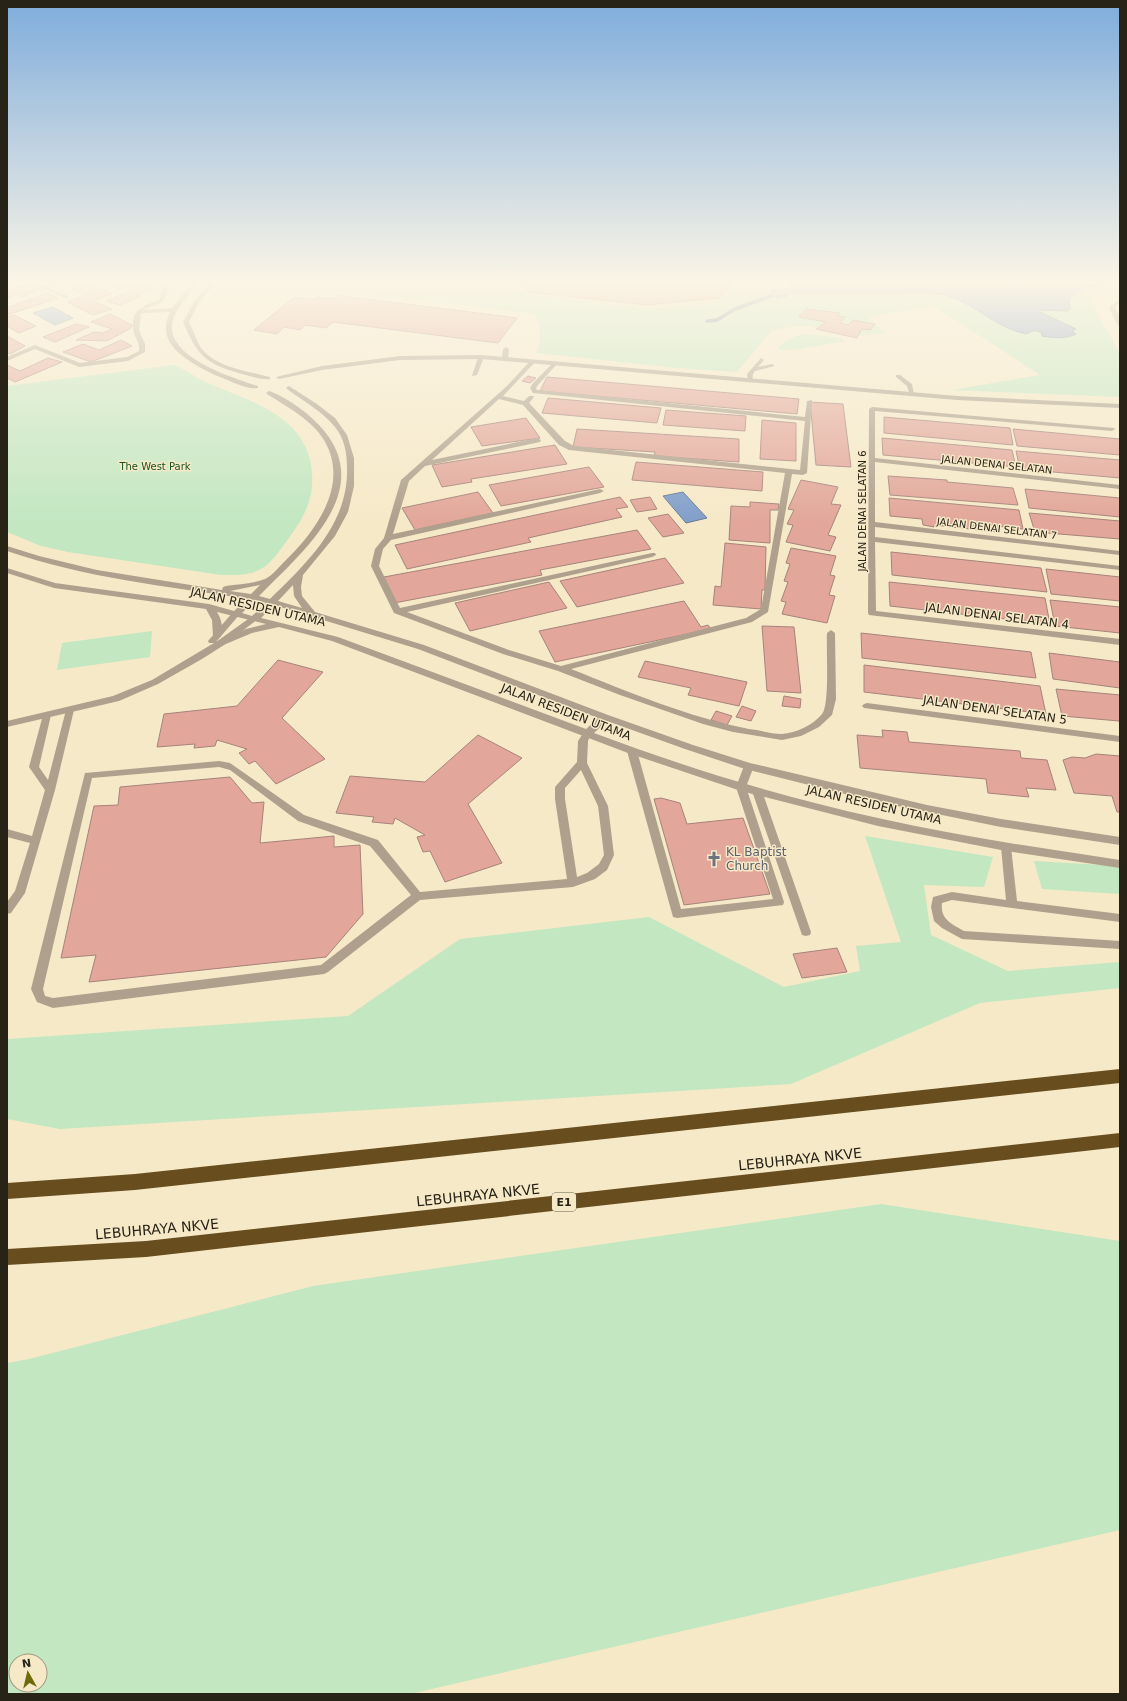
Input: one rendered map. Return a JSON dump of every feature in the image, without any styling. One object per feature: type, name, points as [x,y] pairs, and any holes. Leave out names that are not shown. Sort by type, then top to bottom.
[{"type":"highway","points":[[7,1191],[143,1181],[1120,1076]]},
{"type":"highway","name":"LEBUHRAYA NKVE","points":[[7,1257],[146,1249],[1120,1140]]},
{"type":"street","points":[[201,363],[214,372],[269,393],[298,410],[321,430],[327,439],[334,454],[337,470],[334,496],[329,511],[323,522],[297,556],[236,614],[219,639]]},
{"type":"street","points":[[220,363],[234,371],[268,378],[358,363]]},
{"type":"street","points":[[531,363],[498,397],[405,480],[388,538],[379,549],[375,566],[397,611],[506,652],[561,669],[623,693],[719,726],[758,735],[789,736],[808,730],[822,720],[829,710],[831,633]]},
{"type":"street","points":[[535,392],[533,388],[535,384],[554,363]]},
{"type":"street","points":[[558,363],[957,398],[1120,406]]},
{"type":"street","points":[[269,393],[280,392],[316,373],[346,365]]},
{"type":"street","points":[[7,724],[116,699],[156,682],[199,657],[219,639],[254,619],[299,574],[325,545],[343,515],[350,494],[352,459],[345,439],[337,425],[289,379],[279,377]]},
{"type":"street","points":[[256,387],[259,382],[268,378]]},
{"type":"street","points":[[525,403],[535,392]]},
{"type":"street","points":[[535,392],[808,419]]},
{"type":"street","points":[[498,397],[525,403],[562,443],[572,448],[803,473],[810,401]]},
{"type":"street","name":"JALAN DENAI SELATAN 6","points":[[872,613],[872,409],[1112,429]]},
{"type":"street","points":[[421,466],[442,459],[537,440]]},
{"type":"street","name":"JALAN DENAI SELATAN","points":[[872,460],[1120,487]]},
{"type":"street","points":[[561,669],[749,620],[765,610],[788,471]]},
{"type":"street","points":[[388,538],[600,491]]},
{"type":"street","name":"JALAN DENAI SELATAN 7","points":[[871,524],[1120,553]]},
{"type":"street","points":[[871,539],[1120,568]]},
{"type":"street","name":"JALAN RESIDEN UTAMA","points":[[7,548],[43,559],[103,574],[254,597],[272,602],[421,647],[605,717],[689,747],[750,766],[873,798],[927,809],[1001,823],[1120,841]]},
{"type":"street","points":[[397,611],[652,555]]},
{"type":"street","name":"JALAN RESIDEN UTAMA","points":[[7,570],[54,585],[209,607],[280,624],[357,646],[632,751],[741,787],[878,822],[1006,847],[1120,864]]},
{"type":"street","points":[[299,574],[297,586],[298,598],[301,604],[315,615]]},
{"type":"street","points":[[210,590],[240,587],[269,581]]},
{"type":"street","points":[[209,607],[217,618],[219,639]]},
{"type":"street","name":"JALAN DENAI SELATAN 4","points":[[872,613],[1120,642]]},
{"type":"street","points":[[219,639],[258,628],[280,624]]},
{"type":"street","name":"JALAN DENAI SELATAN 5","points":[[866,706],[1120,740]]},
{"type":"street","points":[[587,734],[605,717]]},
{"type":"lane","points":[[75,363],[79,365],[92,363]]},
{"type":"lane","points":[[474,373],[478,363]]},
{"type":"lane","points":[[750,380],[750,374],[758,363]]},
{"type":"lane","points":[[753,370],[772,366]]},
{"type":"lane","points":[[898,376],[910,385],[912,394]]},
{"type":"lane","points":[[7,910],[20,893],[50,790],[70,710]]},
{"type":"lane","points":[[48,715],[34,766],[50,790]]},
{"type":"lane","points":[[418,896],[374,843],[300,818],[227,765],[219,764],[91,775],[87,778],[37,990],[41,999],[53,1003],[320,970],[331,965],[418,896],[573,883],[590,876],[603,867],[609,855],[603,806],[582,763],[583,741],[587,734]]},
{"type":"lane","points":[[632,751],[677,914],[779,902],[741,787],[750,766]]},
{"type":"lane","points":[[573,883],[560,799],[560,787],[582,763]]},
{"type":"lane","points":[[757,791],[806,932]]},
{"type":"lane","points":[[7,833],[36,841]]},
{"type":"lane","points":[[1006,847],[1012,905]]},
{"type":"lane","points":[[1120,918],[952,896],[937,900],[934,910],[940,922],[962,935],[1120,945]]},
{"type":"green space","points":[[634,363],[744,363],[737,372]]},
{"type":"green space","points":[[1022,363],[1120,363],[1120,397],[952,390],[1040,375]]},
{"type":"green space","name":"The West Park","points":[[175,365],[210,384],[264,407],[291,427],[302,440],[309,455],[312,474],[312,491],[308,506],[296,528],[270,562],[263,568],[247,574],[221,575],[68,552],[41,546],[7,532],[7,386]]},
{"type":"green space","points":[[152,631],[150,657],[57,670],[62,643]]},
{"type":"green space","points":[[865,836],[993,857],[984,887],[924,885],[931,935],[1008,971],[1120,962],[1120,988],[980,1003],[791,1084],[60,1129],[7,1119],[7,1039],[348,1016],[460,939],[649,917],[784,987],[860,971],[856,946],[901,942]]},
{"type":"green space","points":[[1034,861],[1120,866],[1120,894],[1042,889]]},
{"type":"green space","points":[[881,1204],[1120,1241],[1120,1530],[410,1694],[7,1694],[7,1363],[29,1359],[313,1286]]},
{"type":"water","points":[[683,492],[707,518],[686,523],[663,496]]},
{"type":"building","points":[[36,363],[59,363],[15,382],[7,378],[7,365],[20,371]]},
{"type":"building","points":[[528,376],[536,378],[530,383],[522,381]]},
{"type":"building","points":[[547,377],[799,399],[797,414],[540,391]]},
{"type":"building","points":[[548,398],[661,408],[657,423],[542,413]]},
{"type":"building","points":[[810,402],[843,404],[851,467],[816,465]]},
{"type":"building","points":[[666,410],[746,416],[745,431],[663,425]]},
{"type":"building","points":[[884,417],[1010,428],[1013,445],[884,433]]},
{"type":"building","points":[[526,418],[540,438],[482,446],[471,427]]},
{"type":"building","points":[[762,420],[796,423],[796,461],[760,459]]},
{"type":"building","points":[[577,429],[739,439],[739,462],[654,456],[655,452],[573,447]]},
{"type":"building","points":[[1013,429],[1120,439],[1120,455],[1017,446]]},
{"type":"building","points":[[882,438],[1012,450],[1016,467],[883,455]]},
{"type":"building","points":[[555,445],[567,464],[471,479],[472,482],[442,487],[432,465]]},
{"type":"building","points":[[1016,451],[1120,460],[1120,478],[1020,469]]},
{"type":"building","points":[[636,462],[763,472],[762,491],[632,480]]},
{"type":"building","points":[[589,467],[604,487],[501,506],[489,485]]},
{"type":"building","points":[[888,476],[947,480],[947,482],[1013,488],[1018,505],[890,495]]},
{"type":"building","points":[[801,480],[838,487],[831,504],[841,505],[828,535],[836,537],[830,551],[786,542],[793,525],[787,524],[794,510],[788,509]]},
{"type":"building","points":[[1025,489],[1120,498],[1120,517],[1029,508]]},
{"type":"building","points":[[478,492],[493,513],[415,530],[402,508]]},
{"type":"building","points":[[620,497],[628,507],[616,509],[622,517],[528,538],[531,542],[407,569],[395,545]]},
{"type":"building","points":[[650,497],[657,509],[637,512],[630,500]]},
{"type":"building","points":[[889,498],[1019,510],[1023,529],[997,526],[998,532],[923,525],[922,519],[890,516]]},
{"type":"building","points":[[750,502],[779,504],[778,510],[770,510],[770,543],[729,540],[731,506],[750,507]]},
{"type":"building","points":[[1029,513],[1120,521],[1120,539],[1035,532]]},
{"type":"building","points":[[668,514],[684,533],[663,537],[648,518]]},
{"type":"building","points":[[637,530],[651,549],[540,570],[542,575],[394,603],[384,577]]},
{"type":"building","points":[[725,543],[766,547],[765,590],[762,590],[761,609],[713,605],[715,586],[721,587]]},
{"type":"building","points":[[791,548],[836,556],[830,575],[835,576],[829,595],[835,596],[827,623],[782,614],[786,602],[781,601],[788,582],[784,581],[790,564],[786,563]]},
{"type":"building","points":[[891,552],[1041,568],[1047,592],[892,575]]},
{"type":"building","points":[[665,558],[684,583],[577,607],[560,581]]},
{"type":"building","points":[[1046,569],[1120,577],[1120,601],[1051,594]]},
{"type":"building","points":[[549,582],[567,608],[470,631],[455,603]]},
{"type":"building","points":[[889,582],[1045,598],[1050,624],[890,606]]},
{"type":"building","points":[[1050,600],[1120,607],[1120,633],[1055,626]]},
{"type":"building","points":[[684,601],[701,627],[708,625],[711,629],[555,662],[539,631]]},
{"type":"building","points":[[762,626],[794,627],[801,693],[767,691]]},
{"type":"building","points":[[861,633],[1031,652],[1036,678],[862,658]]},
{"type":"building","points":[[1049,653],[1120,662],[1120,688],[1053,679]]},
{"type":"building","points":[[278,660],[323,672],[282,718],[325,759],[276,784],[255,761],[249,764],[239,753],[247,749],[217,740],[215,746],[194,748],[195,744],[157,747],[164,714],[237,706]]},
{"type":"building","points":[[645,661],[747,682],[739,706],[688,695],[691,688],[638,677]]},
{"type":"building","points":[[864,665],[1040,686],[1046,714],[864,692]]},
{"type":"building","points":[[1056,689],[1120,695],[1120,724],[1119,721],[1062,716]]},
{"type":"building","points":[[784,696],[801,699],[800,708],[782,706]]},
{"type":"building","points":[[742,706],[756,711],[751,721],[736,717]]},
{"type":"building","points":[[716,711],[732,716],[727,725],[711,720]]},
{"type":"building","points":[[882,730],[907,732],[909,742],[1020,751],[1021,758],[1047,760],[1056,790],[1026,788],[1029,797],[988,793],[986,779],[860,768],[857,735],[883,737]]},
{"type":"building","points":[[478,735],[522,758],[468,804],[502,863],[445,882],[430,851],[423,852],[417,837],[425,835],[395,818],[393,824],[372,822],[374,817],[336,813],[350,776],[425,782]]},
{"type":"building","points":[[1096,754],[1120,756],[1120,812],[1117,812],[1112,796],[1074,793],[1063,760],[1072,757],[1085,758]]},
{"type":"building","points":[[230,777],[252,803],[264,802],[260,843],[334,836],[334,847],[360,845],[363,914],[326,957],[89,982],[96,955],[61,958],[94,806],[118,805],[120,787]]},
{"type":"building","name":"KL Baptist Church","points":[[661,798],[680,803],[687,824],[743,818],[770,894],[684,905],[654,799]]},
{"type":"building","points":[[837,948],[847,972],[802,978],[793,954]]},
{"type":"place","name":"KL Baptist Church","points":[[714,859]]}]
